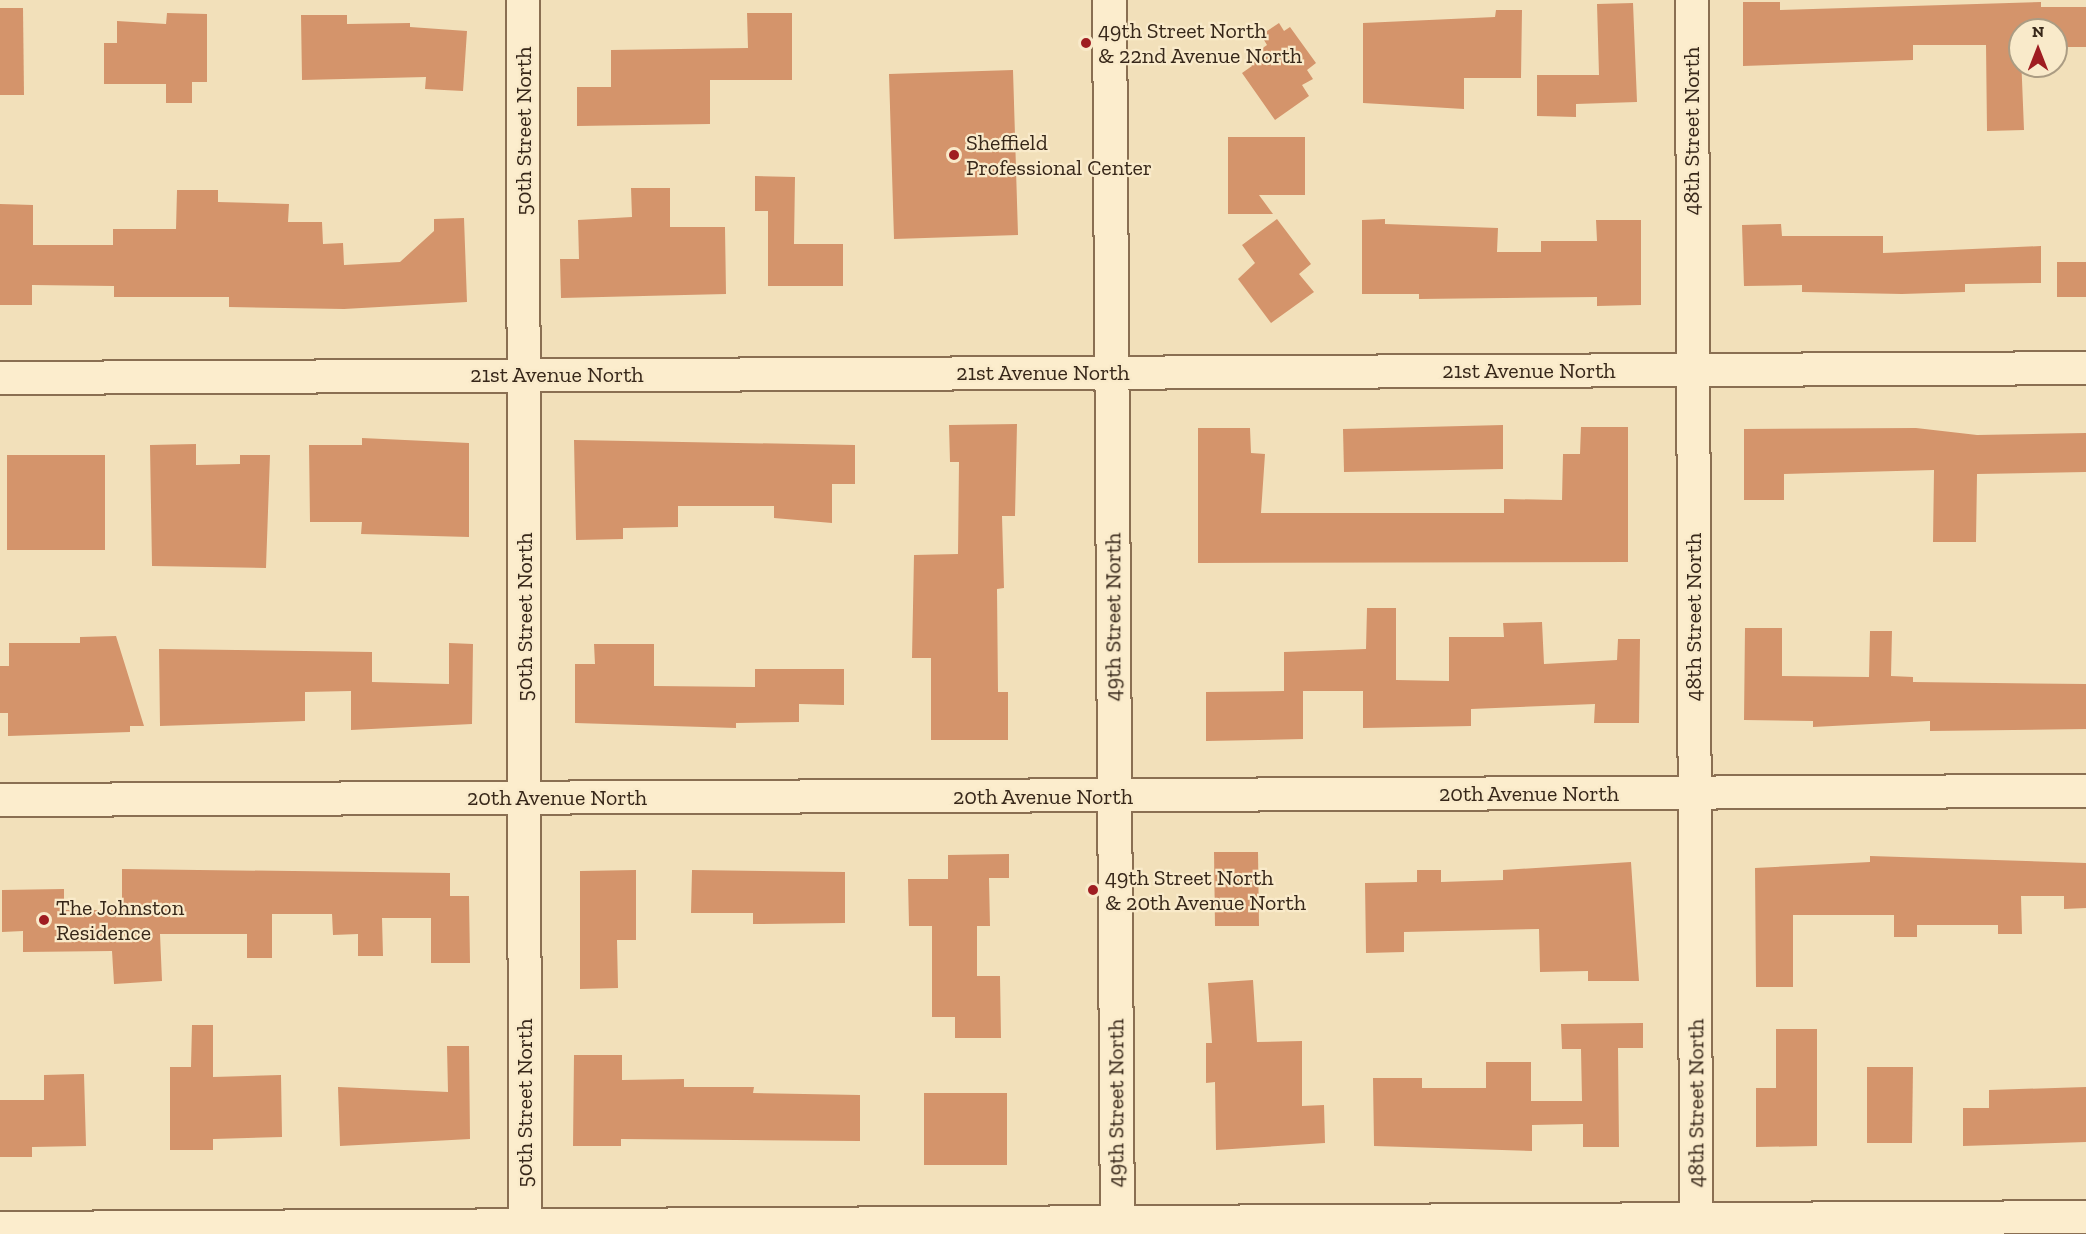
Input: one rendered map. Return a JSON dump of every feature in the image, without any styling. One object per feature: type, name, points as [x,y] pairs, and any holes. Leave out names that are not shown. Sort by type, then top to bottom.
[{"type":"main road","name":"49th Street North","points":[[1109,0],[1117,1228]]},
{"type":"street","name":"50th Street North","points":[[523,0],[525,1230]]},
{"type":"street","name":"48th Street North","points":[[1692,0],[1696,1226]]},
{"type":"street","name":"21st Avenue North","points":[[0,378],[2086,368]]},
{"type":"street","name":"20th Avenue North","points":[[0,800],[1114,797],[2086,791]]},
{"type":"street","points":[[0,1228],[525,1230],[1696,1226],[2086,1217]]},
{"type":"building","points":[[1743,2],[1780,2],[1780,10],[2041,2],[2041,7],[2086,7],[2086,47],[2068,47],[2068,18],[2008,18],[2008,78],[2022,78],[2024,130],[1987,131],[1986,45],[1913,45],[1913,60],[1743,66]]},
{"type":"building","points":[[1633,3],[1637,102],[1576,104],[1576,117],[1537,116],[1537,75],[1599,75],[1597,4]]},
{"type":"building","points":[[0,8],[23,8],[24,95],[0,95]]},
{"type":"building","points":[[1496,10],[1522,10],[1521,78],[1464,78],[1464,109],[1363,103],[1363,23],[1495,17]]},
{"type":"building","points":[[167,13],[207,14],[207,82],[192,82],[192,103],[166,103],[166,84],[104,84],[104,43],[117,43],[117,21],[166,24]]},
{"type":"building","points":[[747,13],[792,13],[792,80],[710,80],[710,124],[577,126],[577,87],[611,87],[611,50],[748,48]]},
{"type":"building","points":[[301,15],[347,15],[347,24],[410,23],[410,27],[467,31],[463,91],[425,89],[426,77],[302,80]]},
{"type":"building","points":[[1279,23],[1284,31],[1290,27],[1316,63],[1307,70],[1313,79],[1302,85],[1309,96],[1275,120],[1242,73],[1252,66],[1247,59],[1267,45],[1261,35]]},
{"type":"building","name":"Sheffield Professional Center","points":[[1013,70],[1018,235],[894,239],[889,74]]},
{"type":"building","points":[[1228,137],[1305,137],[1305,195],[1259,195],[1273,214],[1228,214]]},
{"type":"building","points":[[755,176],[795,177],[794,244],[843,244],[843,286],[768,286],[768,211],[755,211]]},
{"type":"building","points":[[631,188],[670,188],[670,227],[725,227],[726,294],[561,298],[560,259],[579,259],[578,220],[632,217]]},
{"type":"building","points":[[177,190],[218,190],[218,202],[289,204],[288,222],[322,222],[323,244],[343,243],[344,265],[400,262],[434,231],[434,219],[464,218],[467,302],[344,309],[229,307],[229,297],[114,297],[114,286],[32,285],[32,305],[0,305],[0,204],[33,205],[33,245],[113,245],[113,229],[176,229]]},
{"type":"building","points":[[1277,219],[1311,264],[1299,274],[1314,292],[1271,323],[1238,279],[1255,263],[1242,245]]},
{"type":"building","points":[[1385,219],[1385,224],[1498,228],[1497,252],[1541,252],[1541,241],[1597,241],[1596,220],[1641,220],[1641,305],[1597,306],[1597,297],[1419,299],[1419,294],[1362,294],[1362,220]]},
{"type":"building","points":[[1781,224],[1782,236],[1883,236],[1883,253],[2041,246],[2041,283],[1965,284],[1965,292],[1902,294],[1802,292],[1802,285],[1744,286],[1742,225]]},
{"type":"building","points":[[2057,262],[2086,262],[2086,297],[2057,297]]},
{"type":"building","points":[[1017,424],[1015,516],[1002,516],[1004,588],[997,589],[998,692],[1008,692],[1008,740],[931,740],[931,658],[912,658],[914,555],[958,554],[959,462],[950,462],[949,425]]},
{"type":"building","points":[[1503,425],[1503,469],[1344,472],[1343,429]]},
{"type":"building","points":[[1581,427],[1628,427],[1628,562],[1198,563],[1198,428],[1250,428],[1251,453],[1265,454],[1261,513],[1504,513],[1504,499],[1562,500],[1563,454],[1580,454]]},
{"type":"building","points":[[1916,428],[1977,435],[2086,433],[2086,472],[1977,474],[1976,542],[1933,542],[1934,470],[1784,474],[1784,500],[1744,500],[1744,429]]},
{"type":"building","points":[[362,438],[469,443],[469,537],[361,534],[362,522],[310,522],[309,445],[362,445]]},
{"type":"building","points":[[574,440],[855,445],[855,484],[832,484],[832,523],[774,518],[774,506],[678,506],[678,527],[623,528],[623,539],[576,540]]},
{"type":"building","points":[[196,444],[196,465],[240,464],[240,455],[270,455],[266,568],[152,566],[150,445]]},
{"type":"building","points":[[7,455],[105,455],[105,550],[7,550]]},
{"type":"building","points":[[1367,608],[1396,608],[1396,680],[1449,681],[1449,637],[1504,637],[1503,623],[1542,622],[1544,664],[1617,660],[1618,639],[1640,639],[1639,723],[1594,723],[1595,704],[1471,709],[1471,726],[1363,728],[1363,691],[1303,691],[1303,739],[1206,741],[1206,692],[1284,691],[1284,652],[1366,649]]},
{"type":"building","points":[[1745,628],[1782,628],[1782,676],[1869,677],[1870,631],[1892,631],[1891,676],[1913,677],[1913,682],[2086,684],[2086,729],[1930,731],[1930,721],[1813,727],[1813,721],[1744,720]]},
{"type":"building","points":[[116,636],[144,726],[130,726],[130,732],[8,736],[8,713],[0,713],[0,666],[9,666],[9,643],[80,643],[80,637]]},
{"type":"building","points":[[449,643],[473,644],[472,724],[351,730],[351,691],[305,692],[305,721],[160,726],[159,649],[372,652],[372,682],[449,684]]},
{"type":"building","points":[[594,644],[654,644],[654,686],[755,687],[755,669],[844,669],[844,705],[799,704],[799,722],[736,723],[736,728],[575,723],[575,664],[595,664]]},
{"type":"building","points":[[1214,852],[1258,852],[1259,926],[1215,926]]},
{"type":"building","points":[[1009,854],[1009,878],[989,878],[990,926],[977,926],[977,976],[1000,976],[1001,1038],[955,1038],[955,1017],[932,1017],[932,926],[909,926],[908,879],[948,879],[948,855]]},
{"type":"building","points":[[1870,856],[2086,863],[2086,908],[2064,909],[2064,896],[2021,896],[2022,934],[1998,934],[1998,925],[1917,925],[1917,937],[1894,937],[1894,915],[1793,915],[1793,987],[1756,987],[1755,868],[1870,862]]},
{"type":"building","points":[[1631,862],[1639,981],[1588,981],[1588,971],[1540,972],[1539,929],[1404,932],[1404,952],[1366,953],[1365,883],[1417,882],[1417,870],[1441,870],[1441,882],[1503,880],[1503,870]]},
{"type":"building","points":[[122,869],[450,873],[450,896],[469,896],[470,963],[431,963],[431,918],[382,918],[383,956],[358,956],[358,934],[333,935],[332,914],[272,914],[272,958],[247,958],[247,934],[160,934],[162,981],[114,984],[112,951],[23,952],[23,931],[2,932],[2,890],[64,889],[64,910],[122,910]]},
{"type":"building","points":[[636,870],[636,940],[617,940],[618,988],[580,989],[580,871]]},
{"type":"building","points":[[692,870],[845,872],[845,923],[753,924],[753,913],[691,913]]},
{"type":"building","points":[[1253,980],[1257,1042],[1302,1041],[1302,1106],[1324,1105],[1325,1143],[1216,1150],[1215,1082],[1206,1083],[1206,1043],[1212,1043],[1208,983]]},
{"type":"building","points":[[1643,1023],[1643,1048],[1618,1048],[1619,1147],[1583,1147],[1583,1124],[1532,1125],[1532,1151],[1374,1146],[1373,1078],[1422,1078],[1422,1088],[1486,1088],[1486,1062],[1531,1062],[1531,1101],[1582,1101],[1581,1049],[1562,1049],[1561,1024]]},
{"type":"building","points":[[192,1025],[213,1025],[213,1077],[281,1075],[282,1137],[213,1139],[213,1150],[170,1150],[170,1067],[191,1067]]},
{"type":"building","points":[[1776,1029],[1817,1029],[1817,1146],[1756,1147],[1756,1088],[1776,1088]]},
{"type":"building","points":[[447,1046],[469,1046],[470,1139],[340,1146],[338,1087],[448,1092]]},
{"type":"building","points":[[574,1055],[622,1055],[622,1080],[684,1079],[684,1087],[754,1087],[753,1093],[860,1095],[860,1141],[621,1139],[621,1146],[573,1146]]},
{"type":"building","points":[[1867,1067],[1913,1067],[1912,1143],[1867,1143]]},
{"type":"building","points":[[84,1074],[86,1146],[32,1147],[32,1157],[0,1157],[0,1100],[44,1100],[44,1075]]},
{"type":"building","points":[[2086,1087],[2086,1142],[1963,1146],[1963,1108],[1989,1108],[1989,1090]]},
{"type":"building","points":[[924,1093],[1007,1093],[1007,1165],[924,1165]]},
{"type":"place","name":"49th Street North & 22nd Avenue North","points":[[1086,43]]},
{"type":"place","name":"Sheffield Professional Center","points":[[954,155]]},
{"type":"place","name":"49th Street North & 20th Avenue North","points":[[1093,890]]},
{"type":"place","name":"The Johnston Residence","points":[[44,920]]}]
